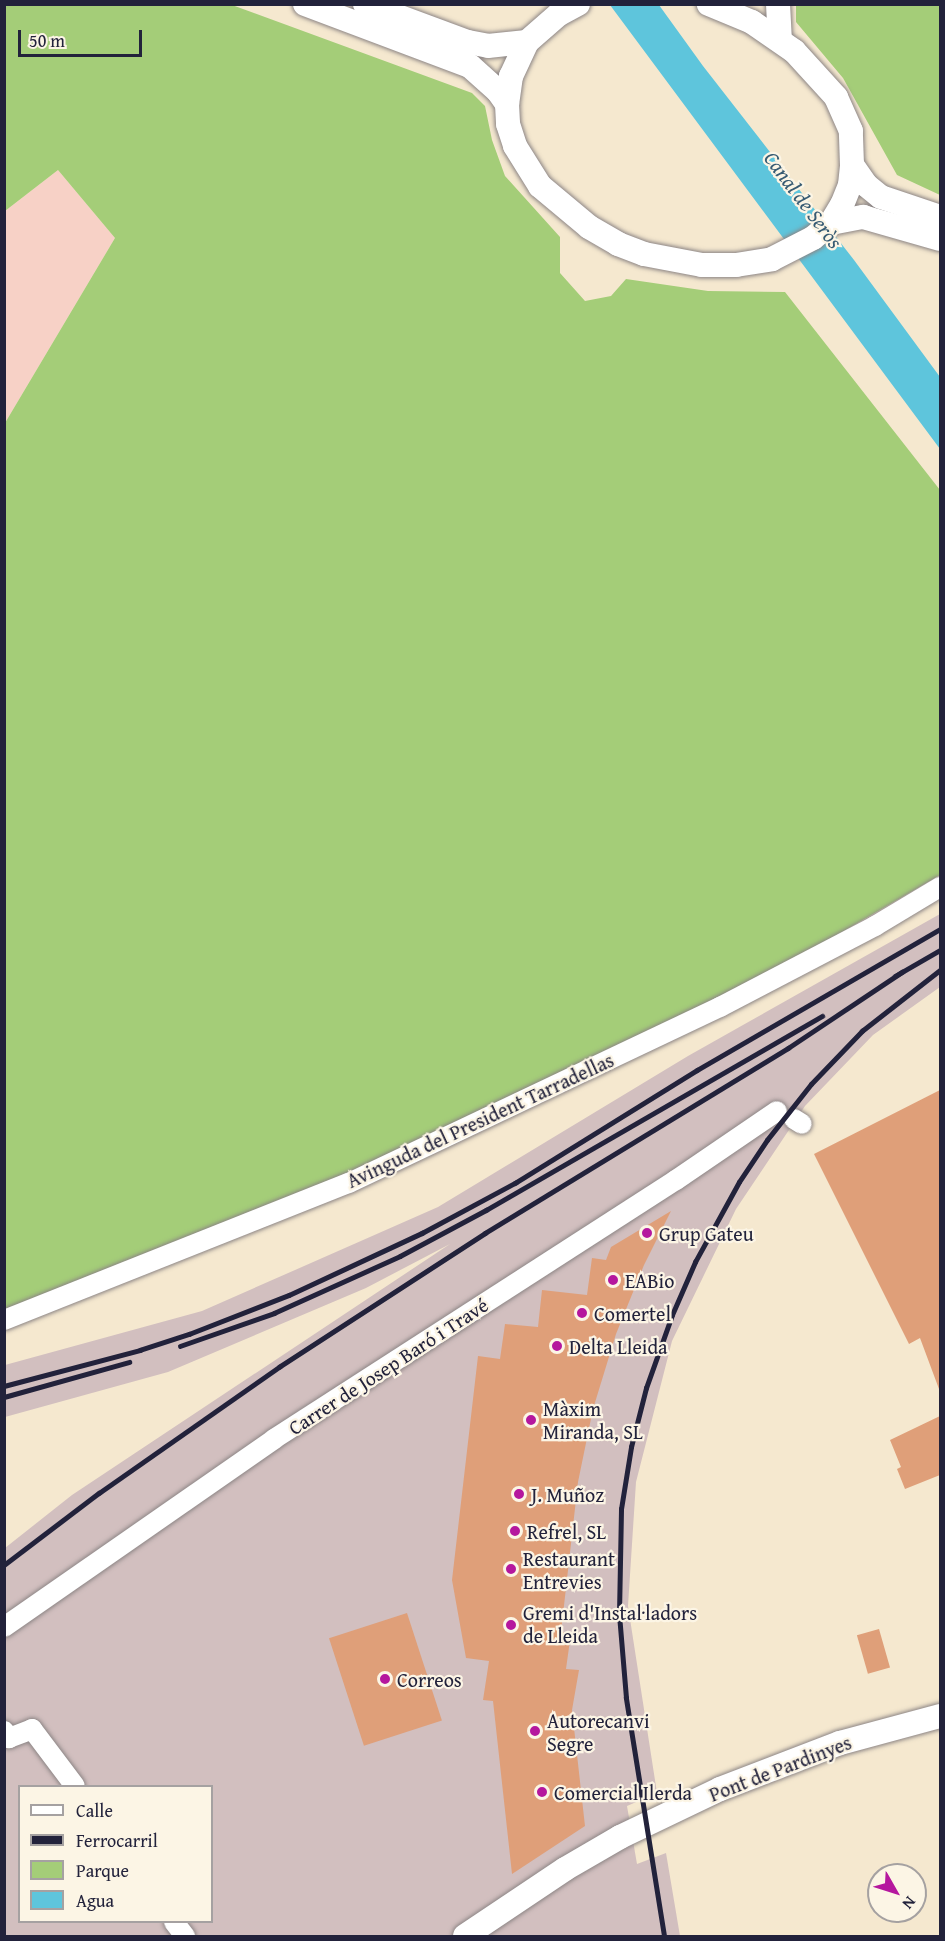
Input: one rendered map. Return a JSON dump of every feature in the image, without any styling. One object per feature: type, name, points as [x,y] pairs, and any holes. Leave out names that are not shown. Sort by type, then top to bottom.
[{"type":"main road","points":[[305,4],[470,66],[498,91],[507,104]]},
{"type":"main road","points":[[365,4],[468,42],[488,46],[527,42]]},
{"type":"main road","points":[[578,4],[559,14],[527,42],[511,76],[507,104],[508,124],[525,166],[540,186],[589,228],[618,244],[671,261],[702,265],[736,265],[772,260],[813,238],[831,223],[847,192],[852,165],[851,131],[837,97],[810,66],[780,39],[724,6]]},
{"type":"main road","points":[[778,4],[780,39]]},
{"type":"main road","points":[[852,165],[866,185],[881,197],[940,217]]},
{"type":"main road","points":[[831,223],[863,217],[940,239]]},
{"type":"main road","name":"Pont de Pardinyes","points":[[465,1936],[502,1910],[620,1837],[720,1789],[840,1743],[940,1716]]},
{"type":"street","name":"Avinguda del President Tarradellas","points":[[4,1320],[359,1178],[720,1007],[875,926],[940,887]]},
{"type":"street","name":"Carrer de Josep Baró i Travé","points":[[4,1627],[274,1439],[666,1187],[791,1118]]},
{"type":"street","points":[[4,1731],[9,1738],[32,1729],[74,1785]]},
{"type":"street","points":[[175,1923],[185,1936]]},
{"type":"shaded area","points":[[58,170],[115,238],[5,423],[5,211]]},
{"type":"shaded area","points":[[940,914],[940,987],[873,1035],[805,1106],[736,1209],[672,1341],[636,1482],[628,1606],[657,1793],[627,1806],[637,1864],[666,1853],[680,1936],[5,1936],[5,1548],[72,1495],[450,1244],[366,1288],[168,1372],[5,1417],[5,1365],[202,1311],[438,1207],[688,1056]]},
{"type":"green space","points":[[5,5],[232,5],[472,93],[485,106],[492,140],[505,176],[560,237],[560,273],[585,301],[611,296],[626,279],[708,291],[785,292],[940,490],[940,875],[780,968],[339,1181],[5,1309],[5,423],[115,238],[58,170],[5,211]]},
{"type":"green space","points":[[796,5],[940,5],[940,195],[897,175],[843,78],[796,22]]},
{"type":"water","name":"Canal de Seròs","points":[[610,5],[659,5],[703,66],[854,260],[940,377],[940,449]]},
{"type":"building","points":[[940,1090],[939,1389],[920,1338],[909,1344],[814,1154]]},
{"type":"building","points":[[671,1211],[644,1265],[616,1334],[593,1409],[578,1482],[561,1632],[571,1633],[566,1669],[579,1670],[572,1710],[585,1826],[512,1874],[493,1701],[483,1700],[489,1661],[466,1658],[452,1580],[478,1356],[500,1359],[505,1324],[538,1327],[542,1290],[587,1295],[592,1258],[606,1260],[611,1247]]},
{"type":"building","points":[[940,1416],[940,1475],[905,1489],[897,1469],[901,1467],[890,1440]]},
{"type":"building","name":"Correos","points":[[407,1613],[442,1720],[364,1746],[329,1638]]},
{"type":"building","points":[[879,1629],[890,1667],[868,1674],[857,1635]]},
{"type":"railway","points":[[4,1386],[140,1350],[189,1334],[289,1295],[422,1233],[515,1183],[697,1070],[940,929]]},
{"type":"railway","points":[[895,976],[940,950]]},
{"type":"railway","points":[[664,1936],[626,1698],[619,1614],[621,1509],[631,1447],[646,1388],[672,1315],[695,1262],[739,1182],[767,1140],[811,1084],[862,1031],[940,970]]},
{"type":"railway","points":[[4,1565],[99,1493],[279,1367],[485,1233],[788,1048],[902,972]]},
{"type":"railway","points":[[180,1346],[274,1313],[400,1256],[486,1210],[822,1016]]},
{"type":"railway","points":[[4,1397],[129,1362]]},
{"type":"place","name":"Grup Gateu","points":[[647,1233]]},
{"type":"place","name":"EABio","points":[[613,1280]]},
{"type":"place","name":"Comertel","points":[[582,1313]]},
{"type":"place","name":"Delta Lleida","points":[[557,1346]]},
{"type":"place","name":"Màxim Miranda, SL","points":[[531,1420]]},
{"type":"place","name":"J. Muñoz","points":[[519,1494]]},
{"type":"place","name":"Refrel, SL","points":[[515,1531]]},
{"type":"place","name":"Restaurant Entrevies","points":[[511,1569]]},
{"type":"place","name":"Gremi d'Instal·ladors de Lleida","points":[[511,1625]]},
{"type":"place","name":"Correos","points":[[385,1679]]},
{"type":"place","name":"Autorecanvi Segre","points":[[535,1731]]},
{"type":"place","name":"Comercial Ilerda","points":[[542,1792]]}]
